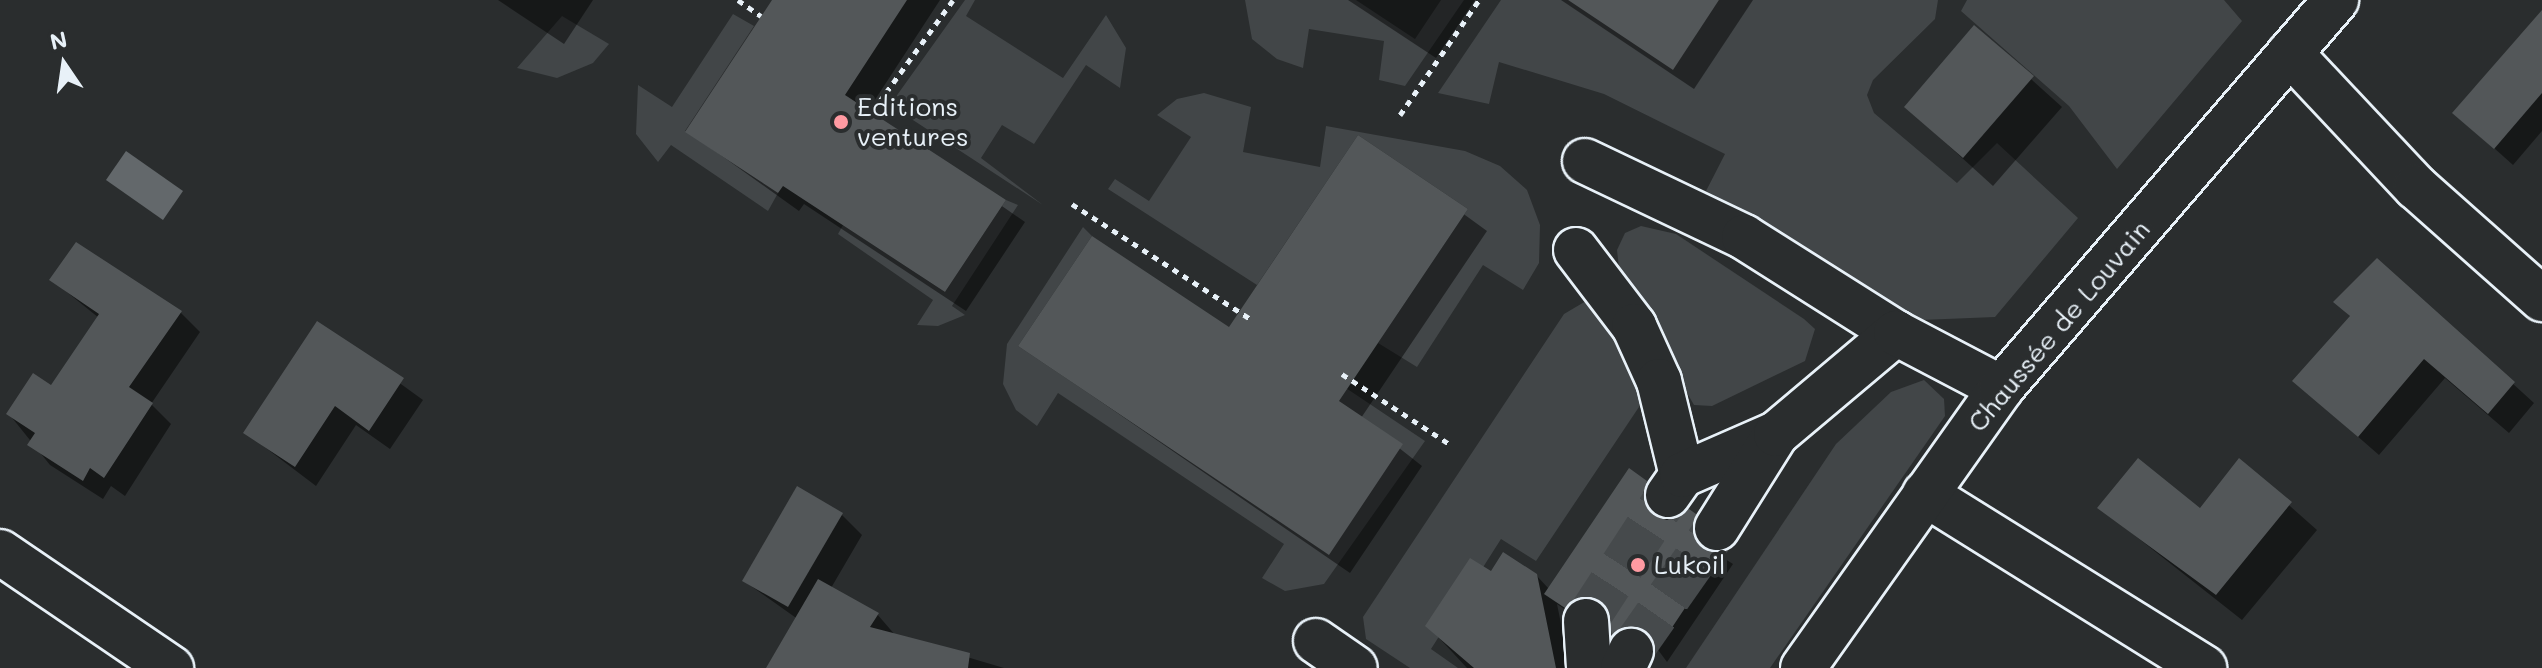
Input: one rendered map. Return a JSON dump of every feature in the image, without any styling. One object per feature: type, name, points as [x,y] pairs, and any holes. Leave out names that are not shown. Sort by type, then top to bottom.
[{"type":"main road","name":"Chaussée de Louvain","points":[[1803,668],[2001,388],[2336,0]]},
{"type":"main road","points":[[2290,53],[2416,187],[2542,299]]},
{"type":"main road","points":[[1585,161],[1744,237],[1896,333],[2001,388]]},
{"type":"main road","points":[[1576,250],[1634,326],[1659,381],[1675,485],[1776,434],[1896,333]]},
{"type":"main road","points":[[1717,528],[1776,434]]},
{"type":"main road","points":[[1925,494],[2204,668]]},
{"type":"main road","points":[[0,552],[171,668]]},
{"type":"main road","points":[[1586,621],[1589,668]]},
{"type":"main road","points":[[1316,641],[1355,668]]},
{"type":"path","points":[[738,0],[761,16]]},
{"type":"path","points":[[872,112],[953,0]]},
{"type":"path","points":[[1400,115],[1479,0]]},
{"type":"path","points":[[1072,204],[1252,320]]},
{"type":"path","points":[[1342,374],[1451,445]]},
{"type":"shaded area","points":[[965,0],[975,0],[966,16],[1063,78],[1106,15],[1126,48],[1120,88],[1086,65],[1034,144],[1002,125],[981,158],[1043,205],[890,105]]},
{"type":"shaded area","points":[[1245,0],[1356,0],[1415,39],[1441,0],[1464,0],[1405,86],[1379,80],[1384,41],[1309,29],[1303,68],[1277,59],[1252,39]]},
{"type":"shaded area","points":[[1501,0],[1568,0],[1673,70],[1719,0],[1938,0],[1935,19],[1873,80],[1867,95],[1874,113],[1957,183],[1997,143],[2078,218],[1995,317],[1921,320],[1706,191],[1725,154],[1604,94],[1499,62],[1489,104],[1438,93]]},
{"type":"shaded area","points":[[1967,0],[2224,0],[2242,21],[2117,169],[2069,106],[1961,11]]},
{"type":"shaded area","points":[[733,14],[754,26],[685,131],[778,193],[768,211],[671,145],[658,162],[636,134],[638,85],[672,107]]},
{"type":"shaded area","points":[[562,16],[609,44],[593,63],[557,78],[517,68]]},
{"type":"shaded area","points":[[1204,93],[1251,107],[1243,152],[1320,167],[1326,126],[1465,151],[1500,166],[1527,190],[1540,225],[1539,263],[1523,290],[1483,265],[1417,367],[1378,343],[1468,209],[1358,135],[1257,285],[1108,189],[1115,179],[1149,201],[1191,137],[1157,115],[1177,99]]},
{"type":"shaded area","points":[[126,151],[183,191],[163,220],[106,180]]},
{"type":"shaded area","points":[[1006,200],[1018,205],[952,306],[965,315],[938,326],[917,325],[933,300],[838,234],[843,225],[945,292]]},
{"type":"shaded area","points":[[1641,226],[1676,234],[1804,319],[1815,329],[1805,361],[1712,406],[1694,405],[1620,277],[1617,250],[1625,233]]},
{"type":"shaded area","points":[[1083,227],[1092,236],[1018,346],[1328,554],[1328,394],[1337,382],[1425,441],[1324,584],[1285,591],[1262,578],[1284,544],[1058,393],[1037,426],[1016,410],[1003,384],[1007,344]]},
{"type":"shaded area","points":[[1586,301],[1599,308],[1647,395],[1536,561],[1501,539],[1431,649],[1458,668],[1410,668],[1366,639],[1363,617],[1564,314]]},
{"type":"shaded area","points":[[1924,380],[1944,399],[1945,416],[1770,668],[1686,668],[1836,444],[1891,392]]},
{"type":"building","points":[[772,0],[907,0],[845,95],[1006,200],[945,292],[783,186],[778,193],[685,132]]},
{"type":"building","points":[[1568,0],[1719,0],[1673,70]]},
{"type":"building","points":[[2542,10],[2542,93],[2494,149],[2452,113]]},
{"type":"building","points":[[1974,25],[2034,76],[1963,158],[1904,107]]},
{"type":"building","points":[[1358,135],[1468,209],[1339,401],[1403,444],[1329,555],[1018,346],[1092,236],[1229,327]]},
{"type":"building","points":[[76,242],[182,311],[129,387],[153,403],[104,478],[90,468],[83,481],[27,445],[35,433],[6,414],[33,373],[51,385],[99,314],[49,280]]},
{"type":"building","points":[[2377,258],[2515,382],[2488,414],[2424,359],[2358,437],[2292,381],[2350,316],[2333,302]]},
{"type":"building","points":[[317,321],[404,378],[369,431],[335,406],[295,467],[243,433]]},
{"type":"building","points":[[2138,458],[2200,508],[2239,458],[2292,502],[2216,595],[2097,508]]},
{"type":"building","name":"Lukoil","points":[[1629,468],[1647,481],[1643,494],[1653,515],[1667,520],[1689,509],[1696,514],[1695,540],[1723,551],[1655,653],[1641,628],[1612,636],[1607,608],[1598,599],[1584,596],[1565,608],[1544,594]]},
{"type":"building","points":[[797,486],[843,513],[788,607],[742,581]]},
{"type":"building","points":[[1503,552],[1537,574],[1556,668],[1474,668],[1425,626],[1470,558],[1491,571]]},
{"type":"building","points":[[818,579],[879,613],[870,627],[970,653],[968,668],[766,668]]},
{"type":"tunnel","points":[[1586,621],[1668,495]]},
{"type":"tunnel","points":[[1631,651],[1717,528]]},
{"type":"place","name":"Editions ventures","points":[[841,122]]},
{"type":"place","name":"Lukoil","points":[[1638,565]]}]
